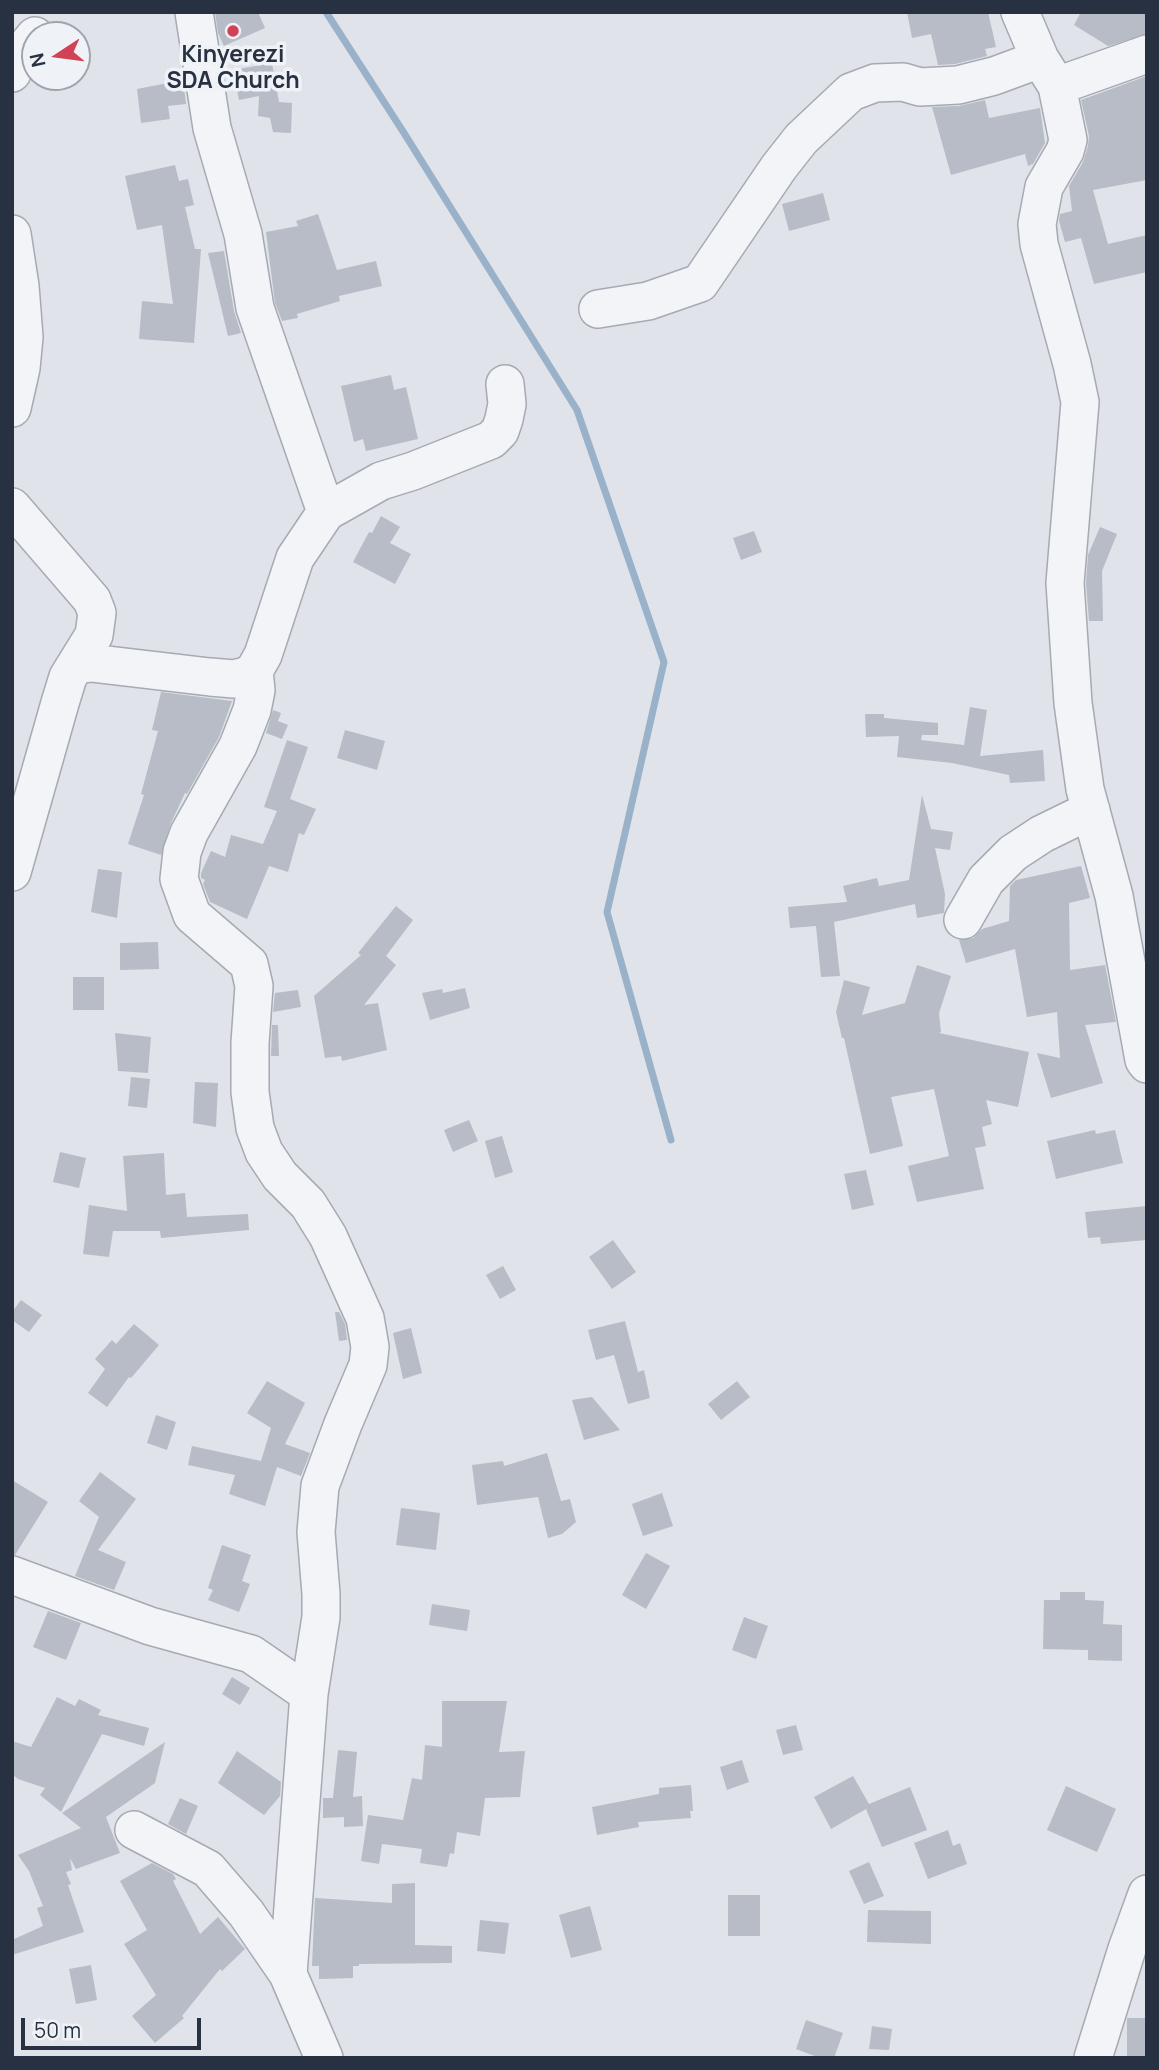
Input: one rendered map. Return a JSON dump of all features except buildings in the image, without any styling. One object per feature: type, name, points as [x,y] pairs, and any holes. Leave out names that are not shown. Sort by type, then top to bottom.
[{"type":"street","points":[[194,12],[212,128],[241,224],[255,308],[326,512]]},
{"type":"street","points":[[1020,12],[1048,73],[1068,140],[1065,151],[1044,187],[1037,224],[1039,244],[1080,402],[1065,583],[1073,703],[1090,810],[1114,896],[1138,1033],[1147,1064]]},
{"type":"street","points":[[12,74],[16,58],[21,52]]},
{"type":"street","points":[[598,309],[648,301],[700,283],[801,139],[851,92],[876,83],[958,85],[994,76],[1048,73],[1147,54]]},
{"type":"street","points":[[12,234],[20,286],[18,338],[22,368],[12,408]]},
{"type":"street","points":[[76,665],[91,663],[234,679],[254,671],[263,655],[295,558],[326,512],[381,481],[491,440],[500,431],[504,419],[507,404],[505,384]]},
{"type":"street","points":[[12,506],[92,600],[97,613],[94,635],[64,690],[26,777],[12,872]]},
{"type":"street","points":[[254,671],[256,690],[251,710],[238,746],[189,833],[182,852],[179,879],[192,915],[249,964],[254,986],[250,1092],[255,1128],[264,1152],[280,1176],[309,1205],[328,1236],[365,1318],[370,1347],[368,1365],[320,1486],[316,1532],[321,1617],[309,1693],[288,1974]]},
{"type":"street","points":[[963,920],[986,880],[1013,853],[1042,834],[1090,810]]},
{"type":"street","points":[[12,1575],[150,1626],[251,1654],[309,1693]]},
{"type":"street","points":[[134,1830],[208,1869],[246,1913],[288,1974],[324,2058]]},
{"type":"street","points":[[1093,2058],[1147,1894]]},
{"type":"waterway","points":[[326,12],[577,410],[664,662],[607,912],[671,1140]]},
{"type":"place","name":"Kinyerezi SDA Church","points":[[233,31]]}]
